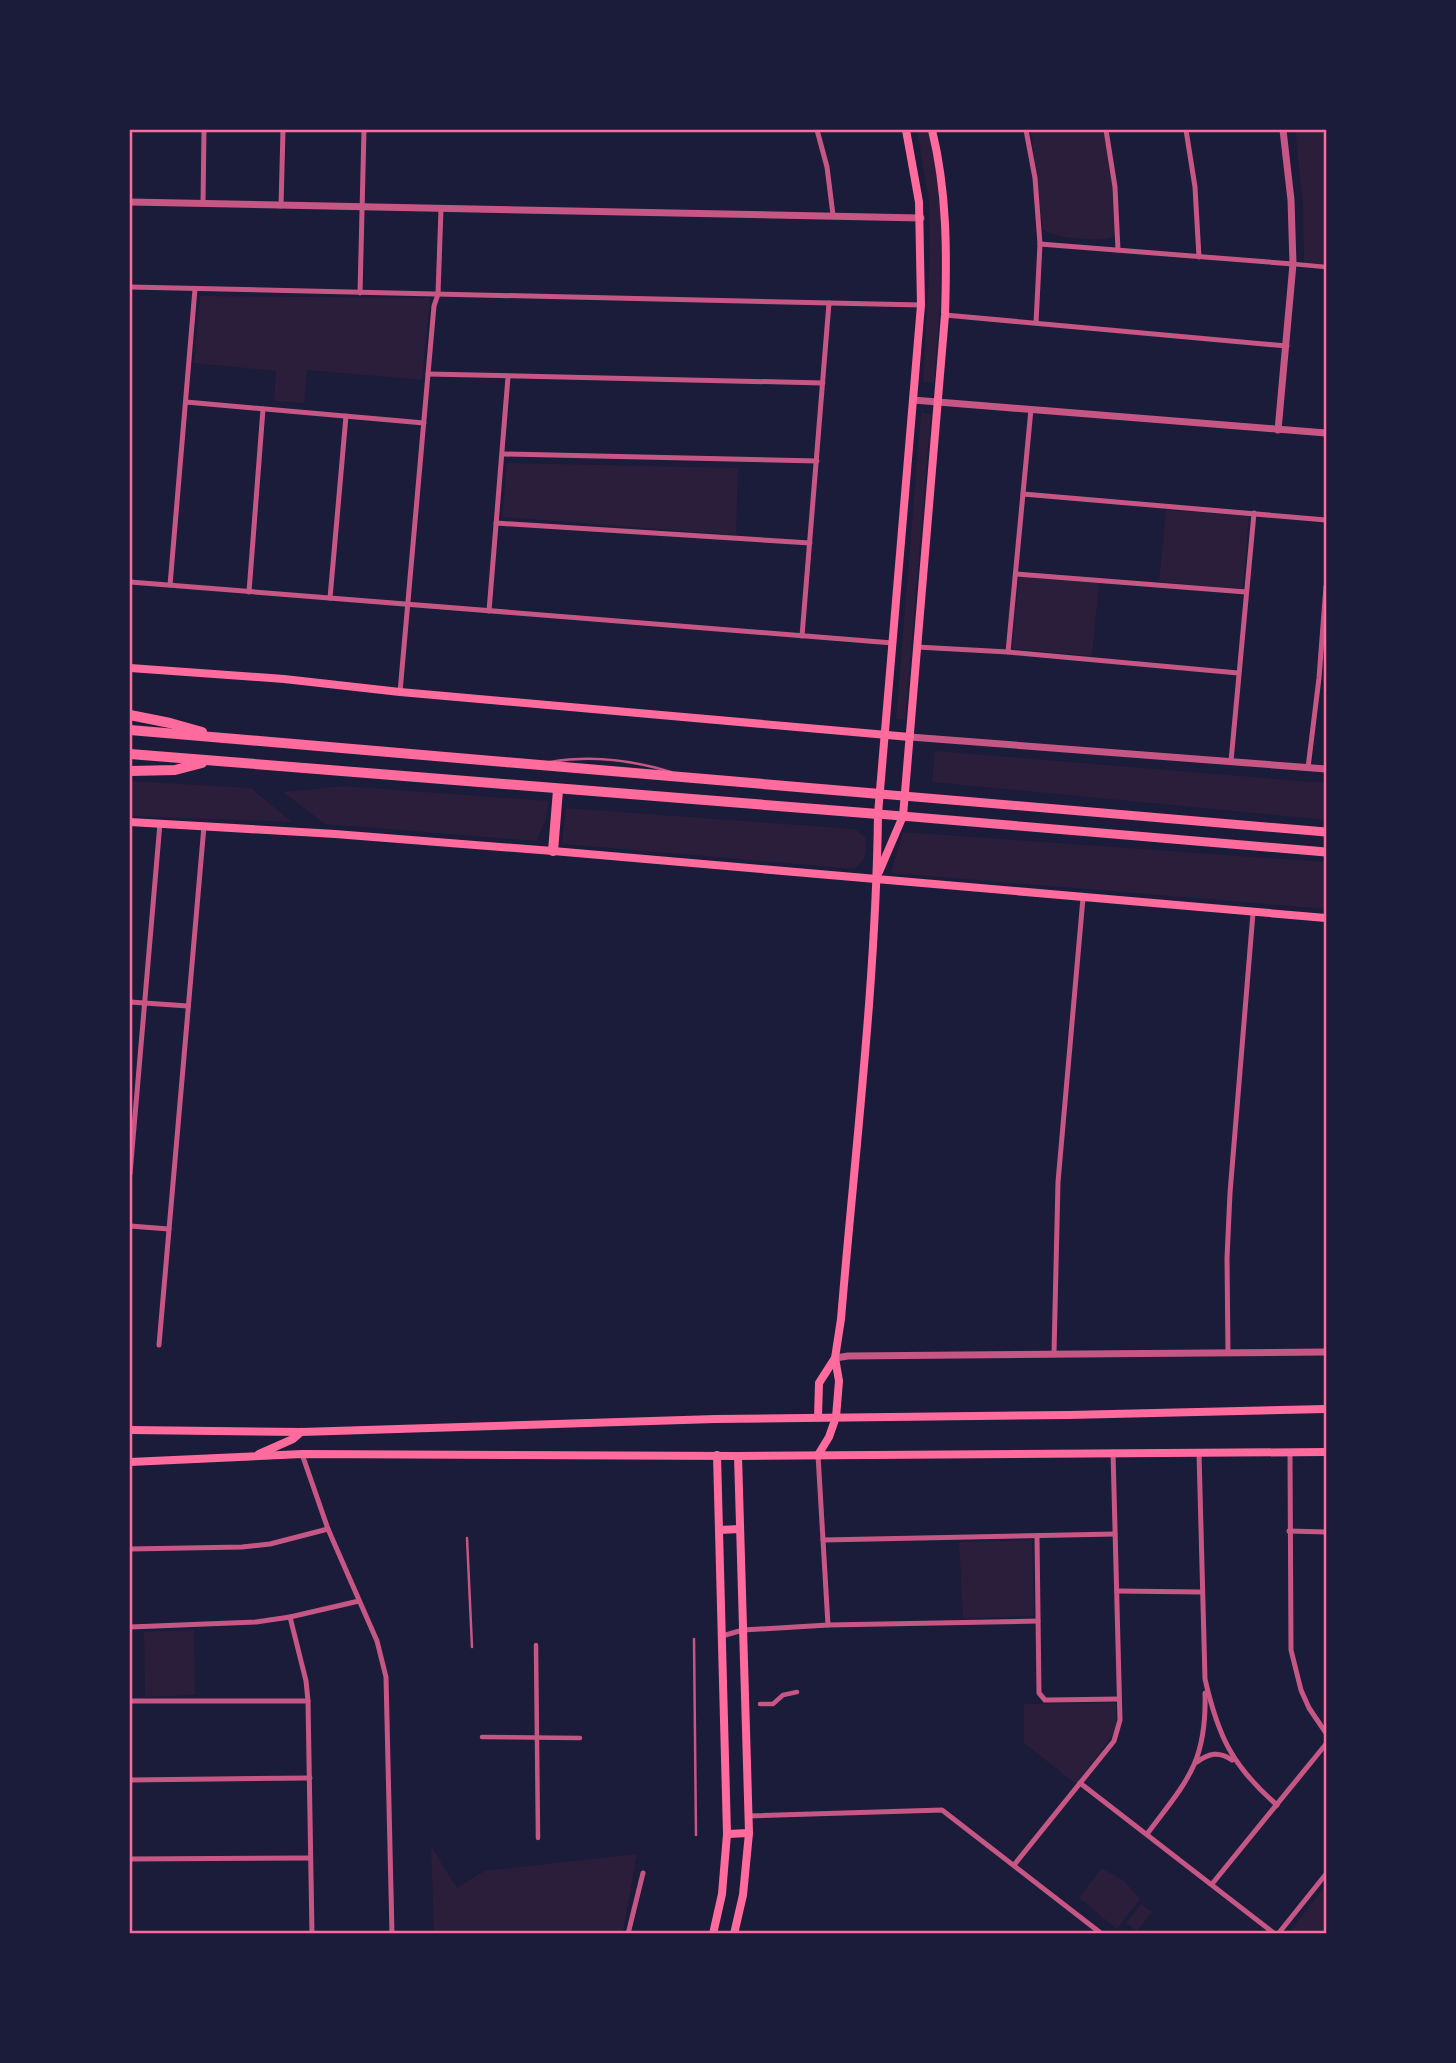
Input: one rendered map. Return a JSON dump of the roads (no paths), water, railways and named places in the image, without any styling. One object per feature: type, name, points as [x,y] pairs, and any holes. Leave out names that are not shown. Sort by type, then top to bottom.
[{"type":"highway","points":[[130,715],[223,738]]},
{"type":"highway","points":[[130,730],[1326,832]]},
{"type":"highway","points":[[130,754],[1326,852]]},
{"type":"highway","points":[[130,771],[175,770],[209,761]]},
{"type":"highway","points":[[554,851],[558,790]]},
{"type":"main road","points":[[818,1455],[829,1437],[836,1413],[839,1381],[835,1358],[841,1319],[877,878],[878,814],[921,305],[920,218],[906,130]]},
{"type":"main road","points":[[877,878],[903,816],[945,315],[947,248],[944,200],[932,130]]},
{"type":"main road","points":[[130,668],[285,679],[400,692],[910,737]]},
{"type":"main road","points":[[130,822],[554,851],[1326,918]]},
{"type":"main road","points":[[818,1417],[819,1384],[835,1358]]},
{"type":"main road","points":[[130,1430],[301,1432],[818,1417],[836,1413],[1069,1415],[1326,1409]]},
{"type":"main road","points":[[250,1458],[293,1439],[301,1432]]},
{"type":"main road","points":[[130,1462],[302,1454],[738,1456],[1326,1452]]},
{"type":"main road","points":[[713,1934],[726,1870],[727,1834],[717,1455]]},
{"type":"main road","points":[[734,1934],[743,1895],[749,1833],[738,1456]]},
{"type":"main road","points":[[719,1530],[740,1530]]},
{"type":"main road","points":[[727,1834],[749,1833]]},
{"type":"street","points":[[203,204],[204,130]]},
{"type":"street","points":[[281,206],[283,130]]},
{"type":"street","points":[[360,293],[364,130]]},
{"type":"street","points":[[817,130],[827,167],[833,215]]},
{"type":"street","points":[[1026,130],[1040,244],[1036,323]]},
{"type":"street","points":[[1106,130],[1115,187],[1118,250]]},
{"type":"street","points":[[1186,130],[1195,187],[1199,257]]},
{"type":"street","points":[[1278,430],[1293,264],[1291,200],[1283,130]]},
{"type":"street","points":[[130,202],[920,218]]},
{"type":"street","points":[[400,692],[434,306],[438,294],[441,209]]},
{"type":"street","points":[[1040,244],[1326,267]]},
{"type":"street","points":[[130,287],[921,305]]},
{"type":"street","points":[[170,585],[195,289]]},
{"type":"street","points":[[802,636],[829,303]]},
{"type":"street","points":[[945,315],[1287,346]]},
{"type":"street","points":[[428,374],[823,383]]},
{"type":"street","points":[[489,611],[509,377]]},
{"type":"street","points":[[913,400],[1326,433]]},
{"type":"street","points":[[186,402],[424,423]]},
{"type":"street","points":[[249,592],[263,409]]},
{"type":"street","points":[[1008,652],[1031,409]]},
{"type":"street","points":[[330,598],[346,416]]},
{"type":"street","points":[[503,454],[817,461]]},
{"type":"street","points":[[1023,494],[1326,520]]},
{"type":"street","points":[[1231,761],[1254,513]]},
{"type":"street","points":[[496,523],[810,543]]},
{"type":"street","points":[[1016,574],[1246,593]]},
{"type":"street","points":[[130,582],[893,643]]},
{"type":"street","points":[[1308,768],[1326,586]]},
{"type":"street","points":[[917,647],[1008,652],[1238,673]]},
{"type":"street","points":[[1319,678],[1326,679]]},
{"type":"street","points":[[910,737],[1326,769]]},
{"type":"street","points":[[130,1174],[160,823]]},
{"type":"street","points":[[159,1346],[204,825]]},
{"type":"street","points":[[1054,1353],[1058,1182],[1083,898]]},
{"type":"street","points":[[1228,1353],[1227,1258],[1230,1193],[1253,913]]},
{"type":"street","points":[[130,1002],[188,1006]]},
{"type":"street","points":[[130,1226],[169,1229]]},
{"type":"street","points":[[835,1358],[1054,1353],[1326,1352]]},
{"type":"street","points":[[1014,1865],[1114,1741],[1120,1720],[1113,1452]]},
{"type":"street","points":[[1290,1452],[1291,1650],[1294,1669],[1309,1708],[1326,1733]]},
{"type":"street","points":[[1147,1834],[1190,1776],[1196,1763],[1205,1720],[1199,1453]]},
{"type":"street","points":[[302,1454],[328,1529],[377,1641],[388,1690],[392,1934]]},
{"type":"street","points":[[818,1455],[828,1625]]},
{"type":"street","points":[[130,1549],[242,1547],[270,1544],[328,1529]]},
{"type":"street","points":[[1289,1531],[1326,1532]]},
{"type":"street","points":[[823,1540],[1115,1534]]},
{"type":"street","points":[[1037,1536],[1038,1685],[1041,1697],[1049,1700],[1119,1699]]},
{"type":"street","points":[[1117,1591],[1202,1592]]},
{"type":"street","points":[[130,1626],[215,1625],[290,1617],[359,1601]]},
{"type":"street","points":[[290,1617],[306,1681],[308,1701],[312,1934]]},
{"type":"street","points":[[722,1636],[743,1630],[828,1625],[1038,1621]]},
{"type":"street","points":[[536,1645],[538,1838]]},
{"type":"street","points":[[1205,1679],[1212,1708],[1235,1762],[1254,1785],[1277,1805]]},
{"type":"street","points":[[760,1703],[773,1703],[783,1695],[797,1692]]},
{"type":"street","points":[[130,1701],[308,1701]]},
{"type":"street","points":[[482,1737],[580,1738]]},
{"type":"street","points":[[1212,1884],[1326,1744]]},
{"type":"street","points":[[1196,1763],[1204,1757],[1219,1754],[1235,1762]]},
{"type":"street","points":[[130,1780],[310,1778]]},
{"type":"street","points":[[1080,1783],[1277,1934],[1326,1874]]},
{"type":"street","points":[[748,1816],[942,1810],[1102,1934]]},
{"type":"street","points":[[130,1859],[310,1858]]},
{"type":"street","points":[[628,1934],[643,1873]]},
{"type":"lane","points":[[467,1538],[471,1647]]},
{"type":"lane","points":[[694,1639],[696,1835]]}]
